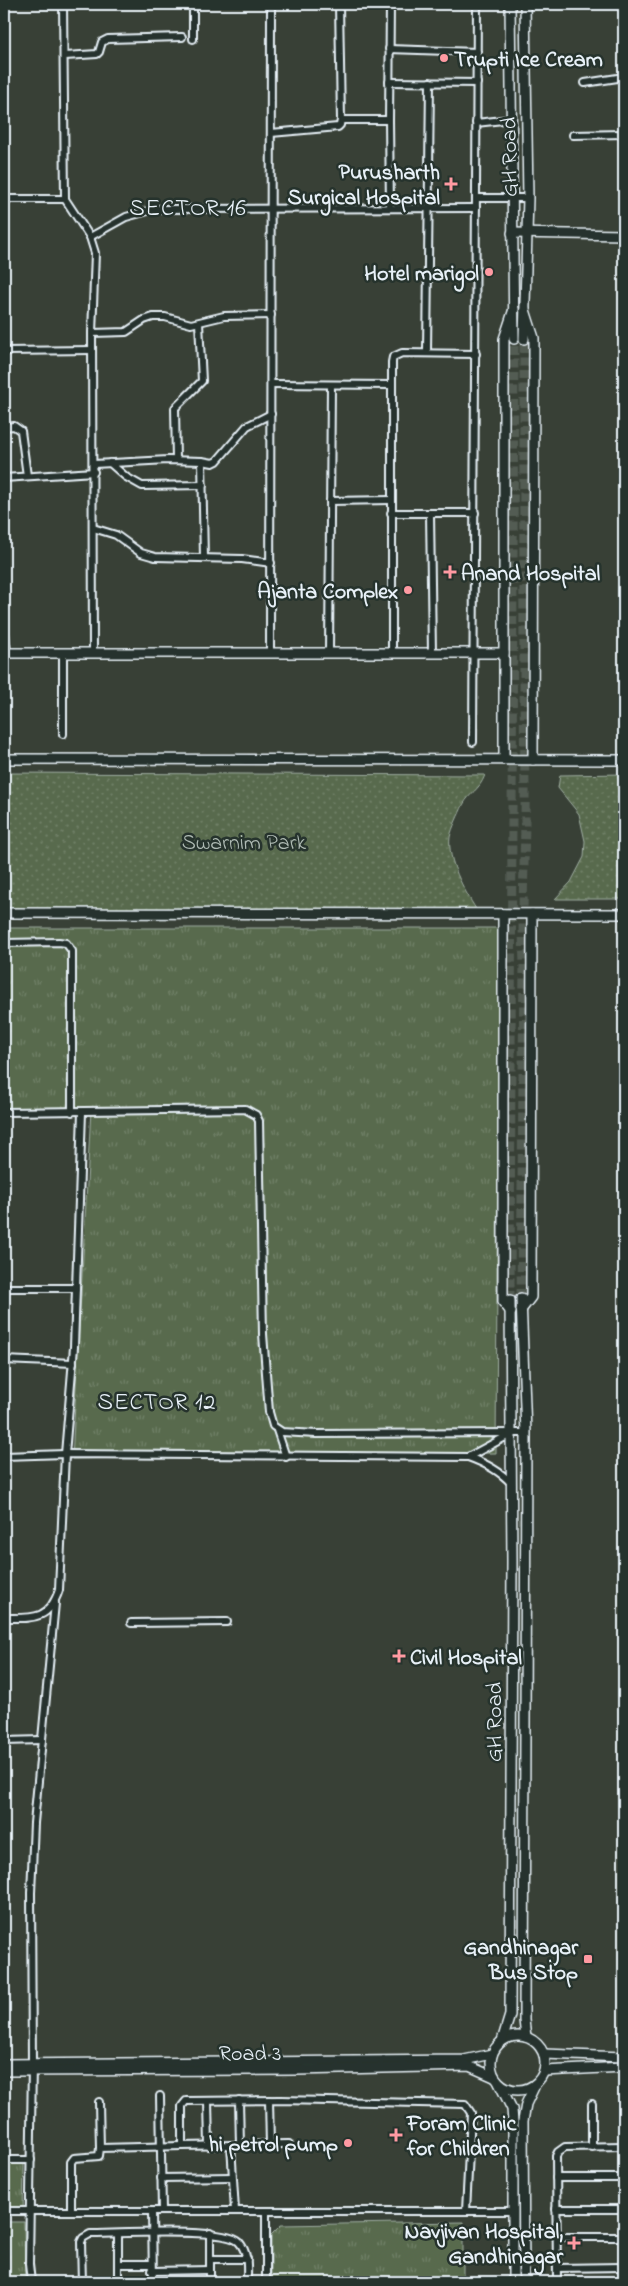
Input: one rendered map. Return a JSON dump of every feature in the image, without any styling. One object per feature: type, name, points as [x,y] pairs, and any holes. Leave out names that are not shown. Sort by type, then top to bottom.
[{"type":"street","points":[[63,4],[66,199],[90,237],[95,253],[92,333],[94,464],[93,653]]},
{"type":"street","points":[[193,4],[193,39]]},
{"type":"street","points":[[270,653],[271,4]]},
{"type":"street","points":[[271,133],[338,127],[340,125],[339,4]]},
{"type":"street","points":[[390,4],[390,208]]},
{"type":"street","points":[[473,742],[477,4]]},
{"type":"street","name":"GH Road","points":[[510,4],[514,309],[519,339],[525,310],[528,198],[525,4]]},
{"type":"street","points":[[65,56],[96,54],[99,52],[102,42],[108,39],[182,37]]},
{"type":"street","points":[[389,49],[477,52]]},
{"type":"street","points":[[585,83],[624,77]]},
{"type":"street","points":[[389,82],[476,83]]},
{"type":"street","points":[[427,352],[430,82]]},
{"type":"street","points":[[476,122],[512,119]]},
{"type":"street","points":[[341,120],[389,120]]},
{"type":"street","points":[[573,135],[624,134]]},
{"type":"street","points":[[476,198],[528,198]]},
{"type":"street","points":[[4,199],[66,199]]},
{"type":"street","points":[[90,237],[126,217],[155,209],[476,208]]},
{"type":"street","points":[[512,233],[624,235]]},
{"type":"street","points":[[504,760],[504,339],[514,309]]},
{"type":"street","points":[[525,310],[534,338],[533,760]]},
{"type":"street","points":[[92,333],[126,332],[144,320],[153,317],[165,317],[181,323],[199,323],[224,316],[271,315]]},
{"type":"street","points":[[176,460],[175,408],[202,381],[199,323]]},
{"type":"street","points":[[4,352],[92,350]]},
{"type":"street","points":[[392,653],[391,500],[393,357],[402,353],[427,352],[476,354]]},
{"type":"street","points":[[271,384],[392,385]]},
{"type":"street","points":[[329,653],[330,384]]},
{"type":"street","points":[[94,464],[176,460],[213,463],[217,461],[247,426],[271,414]]},
{"type":"street","points":[[4,427],[17,427],[23,435],[27,476]]},
{"type":"street","points":[[202,461],[204,558]]},
{"type":"street","points":[[110,463],[126,477],[142,486],[203,484]]},
{"type":"street","points":[[4,478],[94,472]]},
{"type":"street","points":[[330,501],[391,500]]},
{"type":"street","points":[[391,513],[475,513]]},
{"type":"street","points":[[430,513],[432,653]]},
{"type":"street","points":[[93,528],[116,535],[147,556],[242,559],[271,562]]},
{"type":"street","points":[[4,623],[5,653],[504,653]]},
{"type":"street","points":[[62,734],[63,653]]},
{"type":"street","points":[[4,760],[624,760]]},
{"type":"street","points":[[4,913],[624,914]]},
{"type":"street","points":[[503,914],[503,1302],[511,1312]]},
{"type":"street","points":[[521,1311],[531,1297],[532,914]]},
{"type":"street","points":[[4,943],[59,942],[66,943],[72,952],[72,1112]]},
{"type":"street","points":[[4,1112],[245,1109],[256,1115],[259,1121],[262,1334],[268,1412],[273,1426],[277,1430],[286,1457]]},
{"type":"street","points":[[31,2282],[29,2264],[32,2068],[31,1893],[42,1740],[55,1603],[59,1590],[64,1454],[73,1363],[82,1112]]},
{"type":"street","points":[[4,1288],[76,1288]]},
{"type":"street","name":"GH Road","points":[[521,1298],[526,1433],[523,1864],[524,2020],[526,2037]]},
{"type":"street","name":"GH Road","points":[[502,2041],[510,2015],[510,1300]]},
{"type":"street","points":[[4,1360],[73,1363]]},
{"type":"street","points":[[277,1430],[316,1434],[526,1433]]},
{"type":"street","points":[[468,1457],[511,1434]]},
{"type":"street","points":[[4,1456],[64,1454],[468,1457],[501,1472],[511,1483]]},
{"type":"street","points":[[4,1618],[34,1618],[48,1612],[55,1603]]},
{"type":"street","points":[[132,1623],[228,1622]]},
{"type":"street","points":[[4,1741],[42,1740]]},
{"type":"street","points":[[513,2282],[512,2109],[491,2070],[492,2054],[502,2041],[518,2036],[526,2037],[540,2046],[544,2054],[544,2071],[526,2104],[523,2121],[524,2282]]},
{"type":"street","name":"Road 3","points":[[4,2071],[32,2068],[464,2060],[492,2054]]},
{"type":"street","points":[[544,2054],[624,2057]]},
{"type":"street","name":"Road 3","points":[[4,2064],[32,2068],[279,2070],[469,2066],[497,2080]]},
{"type":"street","points":[[544,2071],[624,2067]]},
{"type":"street","points":[[497,2080],[506,2088],[521,2090],[535,2085]]},
{"type":"street","points":[[160,2096],[162,2211]]},
{"type":"street","points":[[239,2100],[240,2145]]},
{"type":"street","points":[[182,2146],[183,2103],[269,2100],[465,2104],[471,2113],[466,2211]]},
{"type":"street","points":[[269,2100],[270,2145]]},
{"type":"street","points":[[208,2101],[209,2146]]},
{"type":"street","points":[[71,2212],[72,2160],[74,2158],[99,2156],[99,2102]]},
{"type":"street","points":[[592,2104],[592,2147]]},
{"type":"street","points":[[100,2148],[289,2144]]},
{"type":"street","points":[[232,2146],[235,2212]]},
{"type":"street","points":[[557,2282],[556,2156],[564,2147],[624,2146]]},
{"type":"street","points":[[623,2282],[624,2159]]},
{"type":"street","points":[[4,2160],[31,2160]]},
{"type":"street","points":[[161,2178],[232,2177]]},
{"type":"street","points":[[556,2178],[623,2178]]},
{"type":"street","points":[[556,2209],[623,2209]]},
{"type":"street","points":[[152,2211],[152,2282]]},
{"type":"street","points":[[266,2211],[266,2282]]},
{"type":"street","points":[[4,2212],[513,2211]]},
{"type":"street","points":[[210,2233],[210,2282]]},
{"type":"street","points":[[82,2282],[83,2238],[90,2234],[210,2233],[232,2237],[238,2241],[246,2252],[247,2282]]},
{"type":"street","points":[[118,2234],[118,2282]]},
{"type":"street","points":[[556,2237],[623,2237]]},
{"type":"street","points":[[210,2259],[247,2259]]},
{"type":"street","points":[[118,2264],[210,2270]]},
{"type":"street","points":[[557,2268],[623,2267]]},
{"type":"green space","name":"Swarnim Park","points":[[4,773],[485,775],[480,785],[463,805],[450,837],[451,855],[454,865],[476,909],[4,908]]},
{"type":"green space","points":[[624,774],[624,899],[555,899],[571,882],[584,857],[585,841],[579,814],[558,788],[560,775]]},
{"type":"green space","points":[[4,928],[499,928],[496,1453],[72,1459],[91,1110],[4,1109]]},
{"type":"green space","points":[[4,2163],[24,2163],[23,2215],[4,2215]]},
{"type":"green space","points":[[4,2222],[24,2222],[25,2282],[4,2282]]},
{"type":"green space","points":[[463,2222],[463,2282],[271,2282],[271,2235],[281,2225]]},
{"type":"tunnel","points":[[510,1300],[514,339]]},
{"type":"tunnel","points":[[521,1298],[525,808],[524,339]]},
{"type":"place","name":"Trupti Ice Cream","points":[[444,58]]},
{"type":"place","name":"Purusharth Surgical Hospital","points":[[451,184]]},
{"type":"place","name":"Hotel marigol","points":[[489,272]]},
{"type":"place","name":"Anand Hospital","points":[[450,572]]},
{"type":"place","name":"Ajanta Complex","points":[[408,590]]},
{"type":"place","name":"Civil Hospital","points":[[399,1656]]},
{"type":"place","name":"Gandhinagar Bus Stop","points":[[588,1959]]},
{"type":"place","name":"Foram Clinic for Children","points":[[396,2135]]},
{"type":"place","name":"hi petrol pump","points":[[348,2143]]},
{"type":"place","name":"Navjivan Hospital, Gandhinagar","points":[[574,2243]]},
{"type":"district","name":"SECTOR 16","points":[[188,207]]},
{"type":"district","name":"SECTOR 12","points":[[157,1401]]}]
